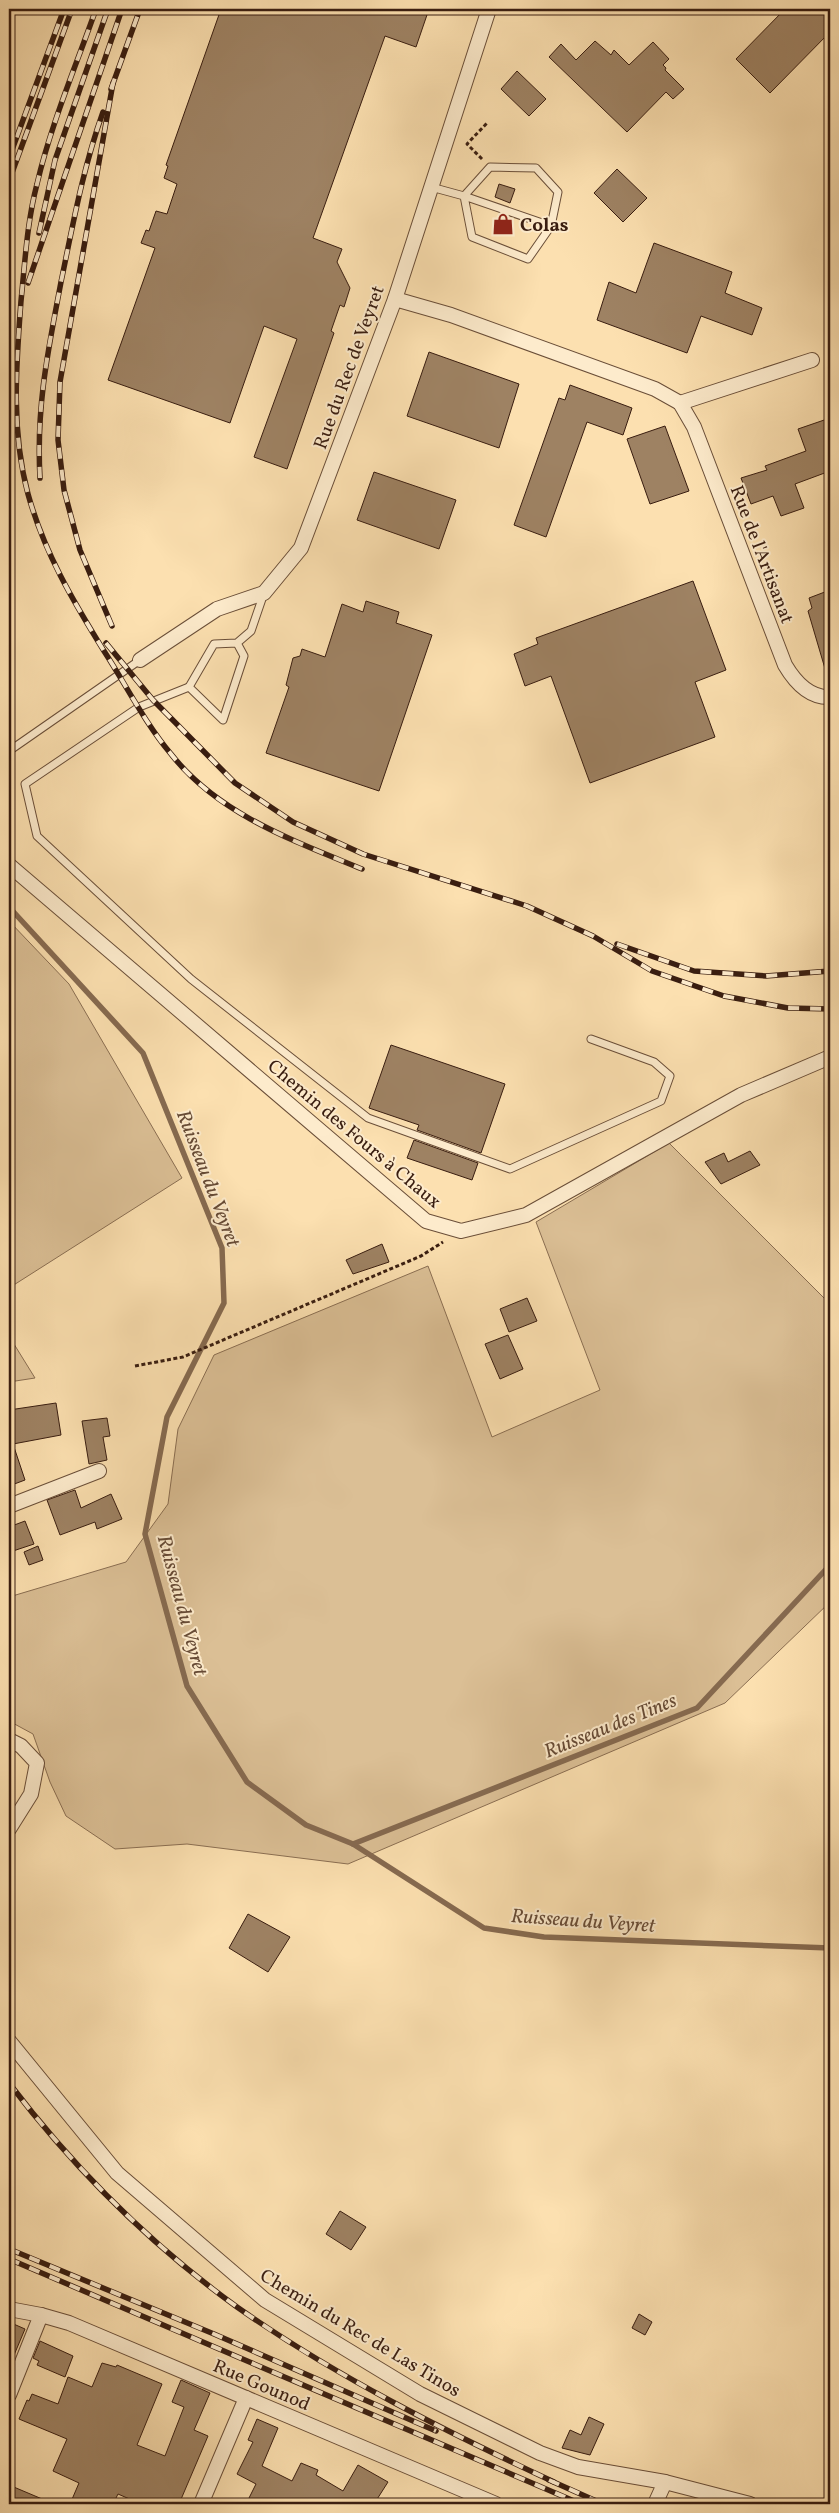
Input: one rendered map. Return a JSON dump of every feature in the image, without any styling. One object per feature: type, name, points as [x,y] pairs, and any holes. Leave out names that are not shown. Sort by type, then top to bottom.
[{"type":"street","name":"Rue du Rec de Veyret","points":[[264,592],[301,548],[395,299],[430,187],[490,9]]},
{"type":"street","points":[[395,299],[451,315],[655,389],[680,403],[812,360]]},
{"type":"street","name":"Rue de l'Artisanat","points":[[680,403],[694,427],[785,665],[794,682],[808,692],[829,700]]},
{"type":"street","points":[[140,660],[217,609],[264,592]]},
{"type":"street","name":"Chemin des Fours à Chaux","points":[[9,865],[426,1221],[461,1231],[526,1215],[741,1096],[830,1057]]},
{"type":"street","points":[[9,1506],[99,1471]]},
{"type":"street","points":[[9,1740],[21,1746],[37,1763],[31,1794],[9,1829]]},
{"type":"street","name":"Chemin du Rec de Las Tinos","points":[[9,2041],[117,2173],[265,2300],[420,2394],[540,2453],[578,2467],[665,2482],[750,2504]]},
{"type":"street","name":"Rue Gounod","points":[[9,2310],[41,2315],[69,2324],[496,2504]]},
{"type":"street","points":[[9,2395],[41,2315]]},
{"type":"street","points":[[201,2504],[246,2398]]},
{"type":"street","points":[[655,2504],[665,2482]]},
{"type":"lane","points":[[490,167],[536,168],[558,192],[551,226],[528,259],[472,237],[464,196],[490,167]]},
{"type":"lane","points":[[430,187],[464,196],[551,226]]},
{"type":"lane","points":[[264,592],[251,631],[237,643],[214,644],[189,687],[139,707],[25,784],[37,836],[191,979],[368,1118],[510,1169],[661,1101],[670,1076],[654,1062],[591,1039]]},
{"type":"lane","points":[[189,687],[223,720],[244,656],[237,643]]},
{"type":"lane","points":[[9,751],[140,660]]},
{"type":"path","points":[[488,122],[467,144],[490,167]]},
{"type":"path","points":[[136,1366],[183,1357],[421,1256],[461,1231]]},
{"type":"shaded area","points":[[9,921],[69,984],[182,1178],[9,1288]]},
{"type":"shaded area","points":[[669,1143],[830,1304],[830,1602],[725,1703],[348,1864],[187,1844],[115,1849],[66,1816],[50,1782],[33,1734],[9,1721],[9,1597],[126,1562],[168,1504],[178,1429],[214,1355],[428,1266],[492,1437],[600,1390],[536,1222]]},
{"type":"shaded area","points":[[9,1336],[35,1378],[9,1382]]},
{"type":"building","points":[[221,9],[429,9],[416,47],[385,36],[313,238],[342,249],[337,262],[350,288],[344,307],[340,305],[331,331],[334,333],[287,469],[254,457],[297,339],[264,326],[230,423],[108,380],[155,248],[141,243],[146,230],[149,231],[156,211],[167,214],[177,184],[164,178],[168,166],[166,165]]},
{"type":"building","points":[[785,9],[830,9],[830,32],[770,93],[736,59]]},
{"type":"building","points":[[595,41],[611,55],[614,50],[629,65],[653,42],[669,59],[663,65],[666,68],[665,70],[684,89],[673,99],[666,92],[627,132],[549,57],[561,44],[576,60]]},
{"type":"building","points":[[517,71],[546,99],[529,116],[501,89]]},
{"type":"building","points":[[617,169],[647,198],[623,222],[594,193]]},
{"type":"building","points":[[499,184],[515,189],[510,203],[495,197]]},
{"type":"building","points":[[654,243],[732,272],[725,293],[762,308],[752,335],[701,316],[687,353],[597,320],[609,282],[636,293]]},
{"type":"building","points":[[429,352],[519,384],[499,448],[407,416]]},
{"type":"building","points":[[570,385],[632,408],[623,435],[587,422],[546,537],[514,525],[559,398],[565,400]]},
{"type":"building","points":[[830,418],[830,471],[795,484],[804,508],[781,516],[773,496],[751,504],[741,478],[767,470],[765,466],[806,451],[798,429]]},
{"type":"building","points":[[665,426],[689,491],[650,504],[627,439]]},
{"type":"building","points":[[374,472],[456,500],[439,549],[357,520]]},
{"type":"building","points":[[693,581],[726,670],[695,682],[715,737],[590,783],[551,676],[525,686],[514,654],[538,644],[536,638]]},
{"type":"building","points":[[830,590],[830,671],[826,672],[808,611],[812,608],[809,598]]},
{"type":"building","points":[[366,601],[399,612],[396,623],[432,635],[379,791],[266,753],[289,687],[286,685],[293,658],[300,656],[302,649],[325,657],[342,604],[363,612]]},
{"type":"building","points":[[391,1045],[505,1084],[481,1153],[417,1130],[419,1125],[369,1108]]},
{"type":"building","points":[[414,1140],[478,1163],[472,1180],[407,1158]]},
{"type":"building","points":[[750,1151],[760,1165],[721,1184],[705,1162],[724,1153],[728,1162]]},
{"type":"building","points":[[382,1244],[389,1262],[353,1274],[346,1260]]},
{"type":"building","points":[[527,1298],[537,1321],[509,1332],[500,1309]]},
{"type":"building","points":[[508,1335],[523,1369],[500,1379],[485,1344]]},
{"type":"building","points":[[56,1403],[61,1435],[13,1444],[25,1480],[9,1486],[9,1410]]},
{"type":"building","points":[[107,1418],[110,1436],[103,1437],[107,1460],[89,1464],[82,1421]]},
{"type":"building","points":[[75,1490],[81,1508],[111,1494],[122,1519],[97,1529],[95,1522],[60,1535],[47,1500]]},
{"type":"building","points":[[25,1521],[34,1544],[13,1551],[9,1541],[9,1527]]},
{"type":"building","points":[[38,1546],[43,1560],[29,1565],[24,1552]]},
{"type":"building","points":[[248,1914],[290,1937],[268,1972],[229,1948]]},
{"type":"building","points":[[340,2211],[366,2227],[351,2250],[326,2234]]},
{"type":"building","points":[[639,2314],[652,2322],[645,2335],[632,2328]]},
{"type":"building","points":[[9,2322],[25,2329],[9,2367]]},
{"type":"building","points":[[40,2341],[73,2356],[65,2377],[37,2365],[39,2361],[33,2358]]},
{"type":"building","points":[[102,2363],[116,2367],[117,2365],[162,2384],[137,2445],[165,2456],[184,2407],[172,2402],[181,2380],[210,2393],[194,2430],[208,2436],[179,2504],[141,2504],[118,2494],[113,2504],[70,2504],[79,2483],[53,2471],[67,2439],[19,2419],[27,2400],[29,2401],[32,2394],[58,2404],[68,2377],[92,2387]]},
{"type":"building","points":[[589,2417],[604,2424],[590,2455],[562,2448],[570,2430],[581,2435]]},
{"type":"building","points":[[257,2419],[278,2428],[262,2466],[292,2481],[301,2463],[318,2470],[316,2475],[343,2491],[358,2465],[388,2482],[374,2504],[246,2504],[256,2484],[237,2474],[253,2442],[248,2440]]},
{"type":"building","points":[[9,2485],[54,2504],[9,2504]]},
{"type":"waterway","name":"Ruisseau du Veyret","points":[[9,907],[143,1053],[222,1248],[224,1303],[167,1417],[145,1534],[187,1686],[247,1782],[306,1825],[353,1844],[484,1928],[544,1937],[830,1948]]},
{"type":"waterway","name":"Ruisseau des Tines","points":[[353,1844],[697,1708],[830,1565]]},
{"type":"railway","points":[[9,158],[64,9]]},
{"type":"railway","points":[[9,181],[72,9]]},
{"type":"railway","points":[[96,9],[49,139],[31,213],[21,301],[16,398],[19,446],[28,494],[42,536],[60,576],[136,704],[171,754],[190,775],[234,809],[284,836],[362,869]]},
{"type":"railway","points":[[39,233],[55,160],[108,9]]},
{"type":"railway","points":[[28,283],[122,9]]},
{"type":"railway","points":[[111,89],[140,9]]},
{"type":"railway","points":[[112,626],[80,550],[64,490],[58,440],[60,382],[113,83]]},
{"type":"railway","points":[[40,478],[41,403],[52,332],[79,196],[103,112]]},
{"type":"railway","points":[[106,643],[153,700],[235,783],[293,822],[363,854],[527,906],[593,936],[652,971],[724,996],[788,1008],[830,1009]]},
{"type":"railway","points":[[617,944],[694,971],[766,976],[830,971]]},
{"type":"railway","points":[[9,2083],[60,2145],[115,2203],[174,2258],[237,2307],[313,2356],[391,2401],[472,2443],[554,2482]]},
{"type":"railway","points":[[9,2249],[214,2334],[436,2431]]},
{"type":"railway","points":[[9,2259],[581,2504]]},
{"type":"railway","points":[[549,2480],[603,2504]]},
{"type":"place","name":"Colas","points":[[503,224]]}]
